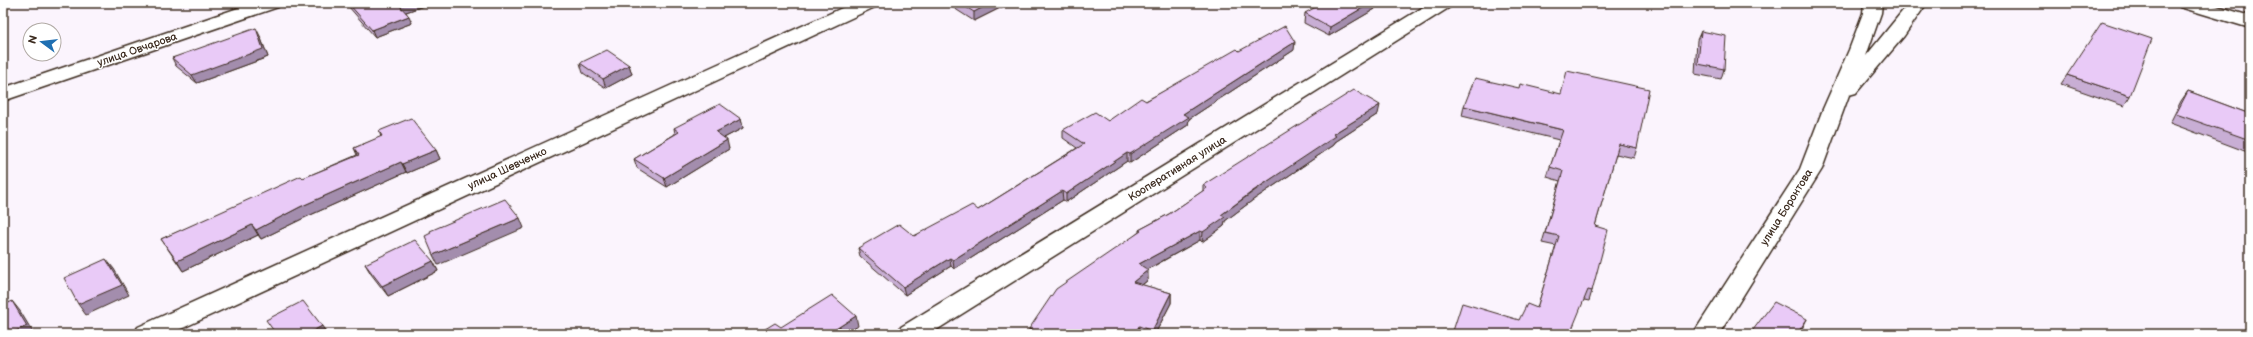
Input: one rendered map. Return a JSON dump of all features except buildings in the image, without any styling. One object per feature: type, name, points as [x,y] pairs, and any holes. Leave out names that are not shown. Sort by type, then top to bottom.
[{"type":"street","name":"улица Овчарова","points":[[3,96],[272,3]]},
{"type":"street","name":"улица Шевченко","points":[[147,334],[868,3]]},
{"type":"street","name":"Кооперативная улица","points":[[910,334],[1443,3]]},
{"type":"street","name":"улица Боронтова","points":[[1706,334],[1811,169],[1833,109],[1859,50],[1872,13],[1873,3]]},
{"type":"street","points":[[1833,109],[1897,32],[1918,3]]},
{"type":"street","points":[[2187,3],[2250,22]]}]
